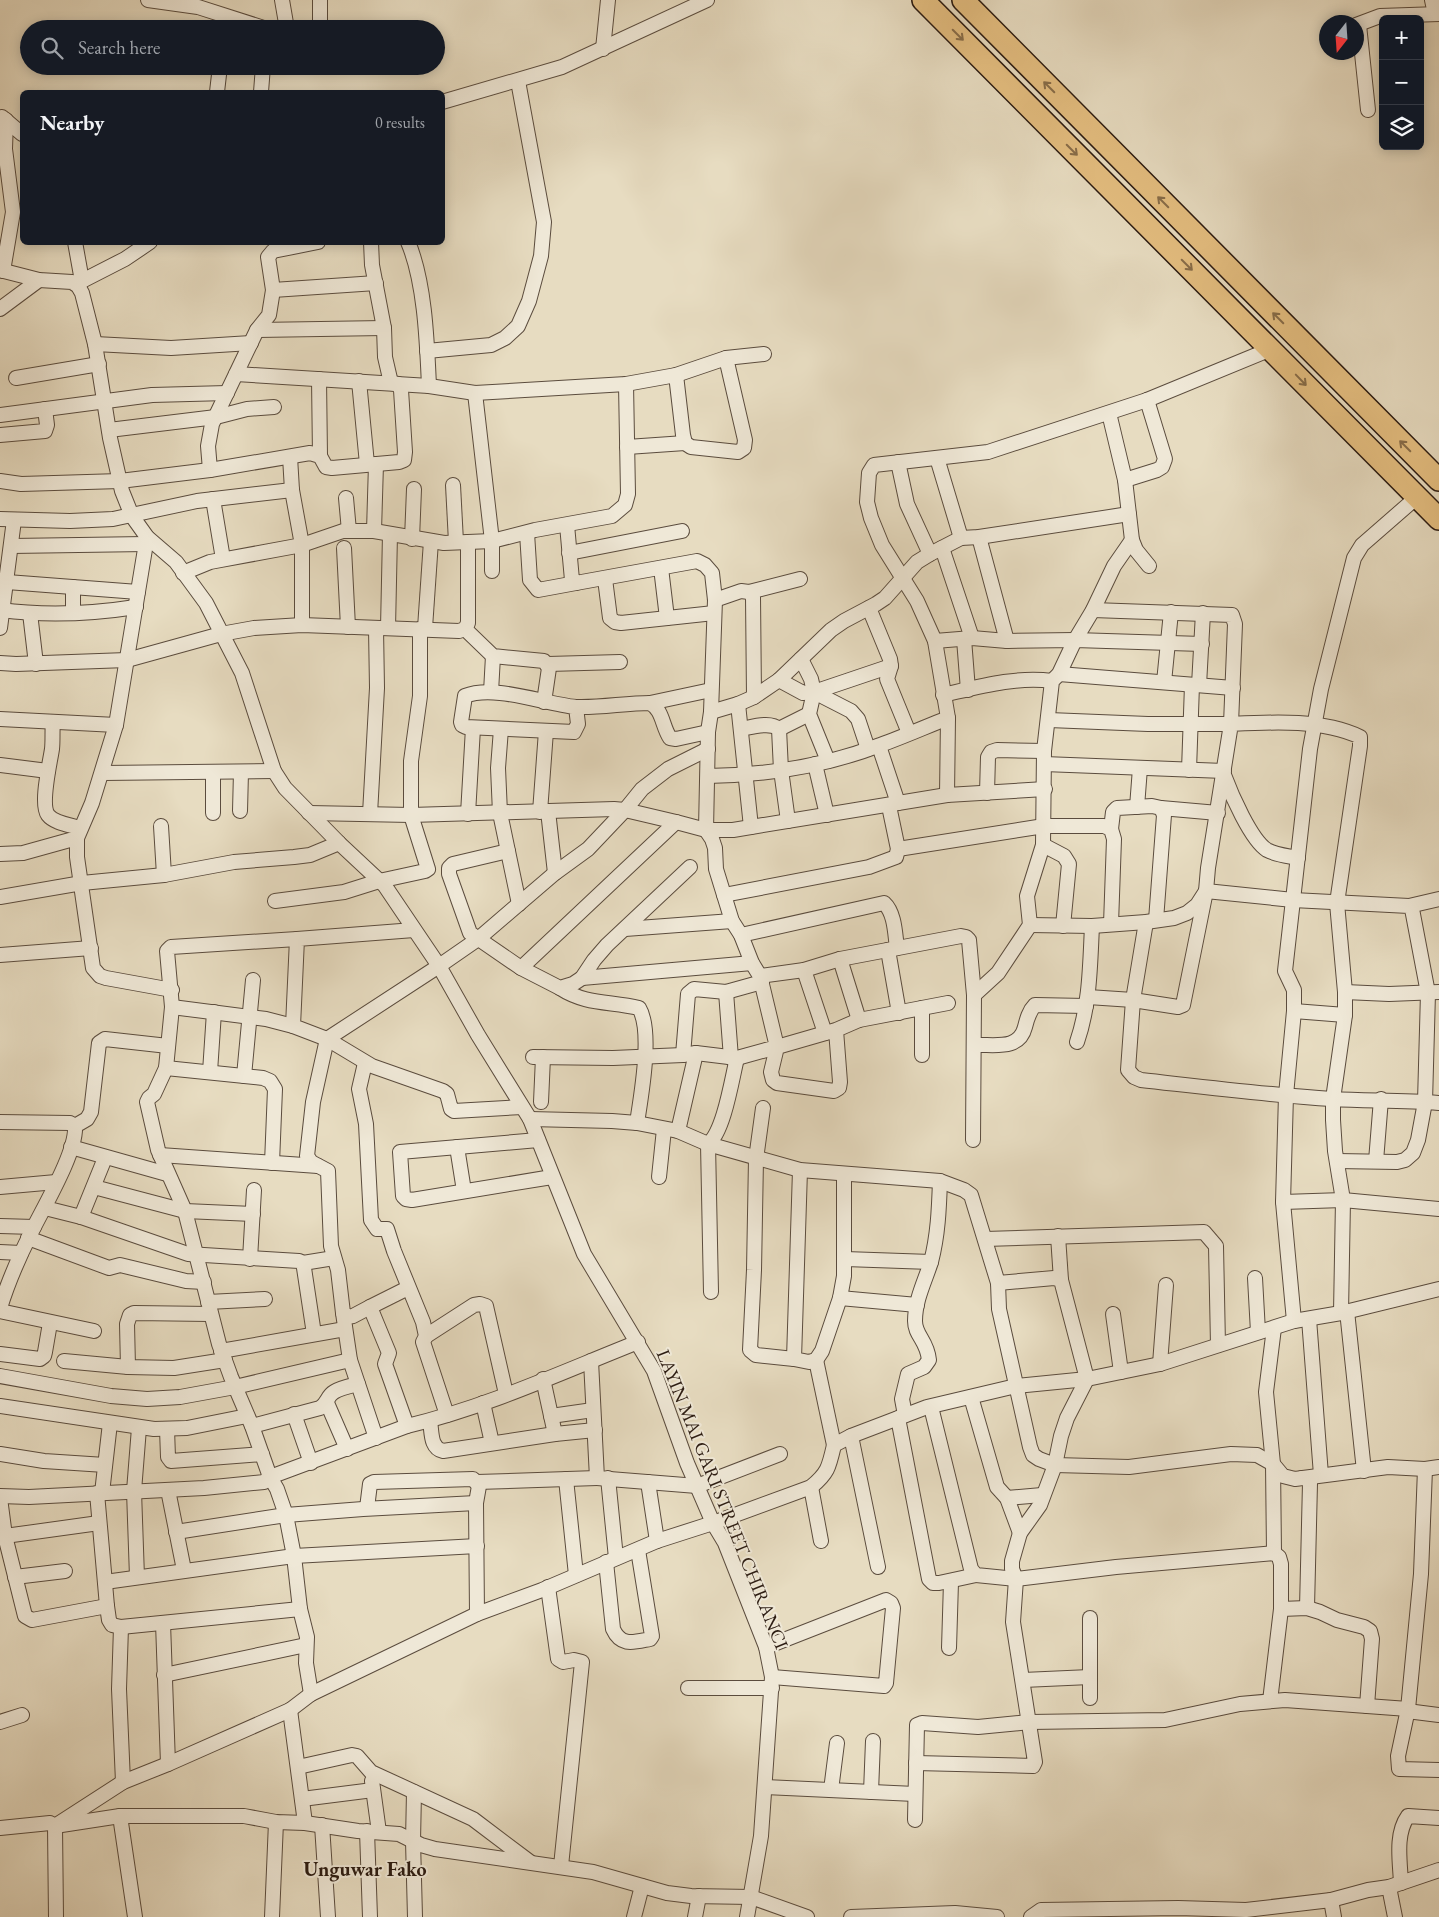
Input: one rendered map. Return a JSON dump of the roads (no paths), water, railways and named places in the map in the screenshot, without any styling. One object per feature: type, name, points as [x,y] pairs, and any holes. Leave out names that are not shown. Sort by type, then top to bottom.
[{"type":"main road","points":[[923,0],[1439,519]]},
{"type":"main road","points":[[963,0],[1439,480]]},
{"type":"main road","points":[[1347,428],[1367,408]]},
{"type":"street","points":[[148,0],[198,7],[222,20]]},
{"type":"street","points":[[282,0],[285,20]]},
{"type":"street","points":[[320,0],[320,20]]},
{"type":"street","points":[[603,49],[608,0]]},
{"type":"street","points":[[445,101],[562,67],[707,0]]},
{"type":"street","points":[[1364,23],[1380,16],[1435,9]]},
{"type":"street","points":[[1362,60],[1368,110]]},
{"type":"street","points":[[217,90],[219,75]]},
{"type":"street","points":[[261,90],[262,75]]},
{"type":"street","points":[[427,351],[491,345],[505,338],[518,326],[529,301],[541,256],[544,222],[518,81]]},
{"type":"street","points":[[3,118],[20,132]]},
{"type":"street","points":[[3,118],[3,149],[13,212],[1,270],[39,280],[80,284],[125,259],[146,245]]},
{"type":"street","name":"LAYIN MAI GARI STREET CHIRANCI","points":[[75,245],[80,284],[99,364],[109,430],[122,491],[132,516],[146,541],[176,562],[206,603],[242,674],[274,771],[285,788],[308,813],[385,886],[439,966],[478,1035],[526,1113],[584,1254],[654,1371],[687,1463],[713,1523],[725,1543],[766,1647],[772,1682],[761,1836],[747,1917]]},
{"type":"street","points":[[210,470],[208,446],[210,429],[254,337],[269,315],[273,290],[269,253],[273,250],[301,245]]},
{"type":"street","points":[[370,245],[384,328],[385,357],[391,383]]},
{"type":"street","points":[[409,245],[419,278],[429,386]]},
{"type":"street","points":[[0,309],[39,280]]},
{"type":"street","points":[[273,290],[376,283]]},
{"type":"street","points":[[95,344],[178,348],[254,337],[384,328]]},
{"type":"street","points":[[947,795],[948,718],[935,642],[917,600],[882,544],[871,518],[867,502],[869,472],[874,465],[988,452],[1147,400],[1271,349]]},
{"type":"street","points":[[236,374],[429,386],[475,393],[626,384],[676,375],[726,358],[764,354]]},
{"type":"street","points":[[676,375],[682,435],[685,443],[691,448],[738,452],[744,448],[746,440],[726,358]]},
{"type":"street","points":[[16,378],[99,364]]},
{"type":"street","points":[[319,379],[320,456],[326,467],[399,462],[404,460],[401,390],[398,384],[391,383]]},
{"type":"street","points":[[359,381],[371,464],[374,531]]},
{"type":"street","points":[[184,572],[223,559],[302,546],[342,531],[374,531],[431,541],[492,542],[612,516],[625,504],[628,494],[626,384]]},
{"type":"street","points":[[0,415],[152,395],[227,393]]},
{"type":"street","points":[[475,393],[492,542],[492,570]]},
{"type":"street","points":[[1125,480],[1162,467],[1164,459],[1147,400]]},
{"type":"street","points":[[109,430],[216,417],[246,410],[274,407]]},
{"type":"street","points":[[0,435],[45,431],[47,425],[46,409]]},
{"type":"street","points":[[1108,413],[1125,480],[1132,540],[1136,550],[1149,566]]},
{"type":"street","points":[[627,447],[685,443]]},
{"type":"street","points":[[0,481],[21,484],[120,481],[210,470],[310,453],[320,456]]},
{"type":"street","points":[[290,457],[292,490],[302,546],[302,625]]},
{"type":"street","points":[[937,458],[961,538]]},
{"type":"street","points":[[898,462],[907,504],[936,551],[968,638],[968,690]]},
{"type":"street","points":[[453,485],[462,542],[468,622],[465,629]]},
{"type":"street","points":[[412,539],[414,489]]},
{"type":"street","points":[[0,628],[7,582],[4,565],[11,546],[7,519],[99,520],[132,516],[213,499],[292,490]]},
{"type":"street","points":[[1294,1321],[1284,1202],[1286,1095],[1294,1012],[1294,990],[1285,971],[1310,749],[1321,689],[1354,558],[1362,545],[1417,497]]},
{"type":"street","points":[[346,498],[350,531]]},
{"type":"street","points":[[213,499],[223,559]]},
{"type":"street","points":[[711,712],[754,697],[780,680],[831,630],[885,598],[916,562],[961,538],[979,537],[1129,514]]},
{"type":"street","points":[[566,525],[572,580],[576,583]]},
{"type":"street","points":[[569,553],[682,531]]},
{"type":"street","points":[[527,533],[530,580],[538,590],[605,579],[677,563],[697,561],[705,565],[712,573],[714,607],[711,712],[708,732],[706,830],[715,848],[716,869],[732,921],[741,935],[752,963],[761,979],[777,1047],[771,1072],[773,1080],[778,1083],[834,1091],[839,1088],[840,1082],[830,1031],[804,970]]},
{"type":"street","points":[[370,814],[377,688],[390,534]]},
{"type":"street","points":[[979,537],[1007,640]]},
{"type":"street","points":[[974,995],[998,973],[1030,925],[1027,896],[1043,845],[1044,758],[1055,678],[1093,610],[1114,566],[1132,540]]},
{"type":"street","points":[[11,546],[146,541],[116,725],[103,773],[78,833],[77,856],[93,968],[100,976],[172,990]]},
{"type":"street","points":[[275,901],[344,892],[428,869],[410,815],[411,761],[420,696],[422,628],[431,541]]},
{"type":"street","points":[[344,548],[348,627]]},
{"type":"street","points":[[661,568],[667,618]]},
{"type":"street","points":[[605,579],[610,618],[614,622],[621,623],[667,618],[714,607],[740,591],[749,592],[800,578]]},
{"type":"street","points":[[7,582],[138,592]]},
{"type":"street","points":[[73,587],[73,613]]},
{"type":"street","points":[[749,592],[753,597],[754,697]]},
{"type":"street","points":[[2,610],[30,613],[73,613],[136,607]]},
{"type":"street","points":[[870,608],[890,659],[891,666],[887,679],[909,733]]},
{"type":"street","points":[[974,1044],[1010,1044],[1017,1041],[1023,1036],[1030,1010],[1035,1005],[1133,1000],[1178,1007],[1183,1005],[1206,890],[1231,724],[1235,624],[1232,614],[1093,610]]},
{"type":"street","points":[[1164,682],[1171,612]]},
{"type":"street","points":[[30,613],[36,664]]},
{"type":"street","points":[[1189,770],[1190,725],[1202,644],[1203,613]]},
{"type":"street","points":[[0,663],[36,664],[127,660],[221,634],[254,628],[302,625],[465,629]]},
{"type":"street","points":[[465,629],[493,656],[544,661],[548,664],[620,662]]},
{"type":"street","points":[[935,642],[968,638],[1202,644]]},
{"type":"street","points":[[491,692],[493,656]]},
{"type":"street","points":[[801,659],[811,679],[814,692],[809,714],[822,762],[827,815]]},
{"type":"street","points":[[544,702],[548,664]]},
{"type":"street","points":[[780,680],[803,693],[814,692],[891,666]]},
{"type":"street","points":[[944,695],[1034,679],[1055,678],[1164,682],[1232,688]]},
{"type":"street","points":[[576,707],[578,724],[574,732],[466,728],[461,722],[465,696],[491,692],[576,707],[602,707],[650,703],[711,690]]},
{"type":"street","points":[[724,895],[879,865],[896,857],[898,849],[894,804],[874,747],[858,719],[851,711],[814,692]]},
{"type":"street","points":[[650,703],[659,710],[670,738],[676,739],[708,732]]},
{"type":"street","points":[[738,704],[751,827]]},
{"type":"street","points":[[779,729],[809,714]]},
{"type":"street","points":[[708,776],[746,775],[822,762],[874,747],[948,718]]},
{"type":"street","points":[[0,719],[116,725]]},
{"type":"street","points":[[1049,720],[1190,725],[1314,725],[1352,733],[1360,737],[1337,903],[1345,992],[1345,1015],[1333,1099],[1333,1120],[1337,1161],[1344,1200],[1344,1312],[1364,1471]]},
{"type":"street","points":[[52,722],[52,748],[45,808],[47,814],[53,819],[78,833]]},
{"type":"street","points":[[741,729],[767,725],[776,726],[779,729]]},
{"type":"street","points":[[468,814],[473,728]]},
{"type":"street","points":[[501,729],[498,768],[500,813],[519,904]]},
{"type":"street","points":[[779,729],[780,770],[788,821]]},
{"type":"street","points":[[546,731],[544,811],[555,873]]},
{"type":"street","points":[[376,1438],[350,1360],[342,1313],[338,1270],[331,1246],[328,1171],[311,1162],[307,1156],[312,1102],[327,1039],[478,939],[555,873],[588,849],[642,789],[668,769],[708,749]]},
{"type":"street","points":[[987,792],[988,757],[991,752],[997,750],[1044,758],[1140,768],[1224,773]]},
{"type":"street","points":[[0,765],[48,772]]},
{"type":"street","points":[[1137,807],[1140,768]]},
{"type":"street","points":[[103,773],[274,771]]},
{"type":"street","points":[[240,811],[241,772]]},
{"type":"street","points":[[213,773],[213,813]]},
{"type":"street","points":[[1224,773],[1235,804],[1262,846],[1269,851],[1298,858]]},
{"type":"street","points":[[308,813],[410,815],[625,810],[706,830],[733,830],[947,795],[1045,789]]},
{"type":"street","points":[[1111,924],[1114,839],[1111,829],[1114,812],[1117,808],[1161,808],[1218,813]]},
{"type":"street","points":[[1161,808],[1164,815],[1151,921],[1133,1000],[1128,1070],[1134,1077],[1141,1080],[1333,1099],[1432,1102]]},
{"type":"street","points":[[521,968],[676,822]]},
{"type":"street","points":[[161,826],[164,875]]},
{"type":"street","points":[[898,849],[1044,826],[1104,826],[1111,829]]},
{"type":"street","points":[[0,854],[23,853],[78,833]]},
{"type":"street","points":[[0,897],[82,883],[164,875],[234,862],[310,855],[339,843]]},
{"type":"street","points":[[1043,845],[1064,856],[1069,864],[1063,926]]},
{"type":"street","points":[[508,851],[453,864],[449,868],[449,874],[467,928],[478,939],[521,968],[560,988],[571,996],[588,1001],[639,1008],[643,1014],[646,1056],[637,1124]]},
{"type":"street","points":[[560,988],[573,984],[582,978],[594,960],[690,867]]},
{"type":"street","points":[[1030,925],[1092,926],[1174,918],[1187,913],[1197,905],[1206,890]]},
{"type":"street","points":[[1206,890],[1337,903],[1409,906],[1439,900]]},
{"type":"street","points":[[741,935],[884,903],[889,908],[891,914],[899,1013]]},
{"type":"street","points":[[1337,1161],[1397,1162],[1405,1160],[1413,1153],[1432,1102],[1433,992],[1412,909],[1409,906]]},
{"type":"street","points":[[625,929],[732,921]]},
{"type":"street","points":[[1077,1042],[1084,1022],[1087,1001],[1092,926]]},
{"type":"street","points":[[311,1694],[306,1663],[306,1637],[286,1515],[223,1355],[185,1212],[160,1155],[147,1102],[154,1094],[166,1068],[172,1007],[168,951],[171,947],[414,930]]},
{"type":"street","points":[[678,1131],[690,1054],[688,994],[694,990],[726,992],[761,979],[804,970],[840,959],[961,936],[969,940],[974,995],[973,1140]]},
{"type":"street","points":[[293,1026],[297,939]]},
{"type":"street","points":[[0,955],[91,948]]},
{"type":"street","points":[[840,959],[859,1020]]},
{"type":"street","points":[[582,978],[752,963]]},
{"type":"street","points":[[244,1076],[253,980]]},
{"type":"street","points":[[711,1292],[708,1144],[717,1134],[721,1122],[734,1058],[726,992]]},
{"type":"street","points":[[1345,992],[1389,994],[1433,992]]},
{"type":"street","points":[[540,1102],[538,1057],[613,1058],[690,1054],[734,1058],[830,1031],[859,1020],[948,1003]]},
{"type":"street","points":[[172,1007],[251,1017],[293,1026],[327,1039],[365,1063],[443,1090],[447,1094],[451,1109],[454,1111],[526,1113],[637,1124],[678,1131],[708,1144],[800,1170],[940,1181],[964,1190],[971,1195],[998,1283],[999,1309],[1030,1447],[1033,1454],[1039,1459],[1055,1465],[1129,1466],[1238,1454],[1257,1455],[1273,1464],[1283,1476],[1288,1478],[1302,1478],[1388,1467],[1424,1469],[1439,1467]]},
{"type":"street","points":[[922,1008],[922,1055]]},
{"type":"street","points":[[210,1072],[214,1012]]},
{"type":"street","points":[[1294,1012],[1345,1015]]},
{"type":"street","points":[[75,1126],[87,1119],[91,1112],[99,1043],[101,1040],[168,1046]]},
{"type":"street","points":[[365,1063],[359,1089],[366,1124],[371,1220],[377,1229],[387,1228],[408,1288],[423,1322],[426,1336]]},
{"type":"street","points":[[166,1068],[263,1078],[270,1081],[275,1089],[272,1163]]},
{"type":"street","points":[[1376,1161],[1382,1099]]},
{"type":"street","points":[[763,1108],[756,1159],[750,1350],[756,1355],[808,1362],[816,1360],[822,1351],[840,1298],[845,1259],[844,1174]]},
{"type":"street","points":[[0,1122],[59,1122],[70,1123],[75,1126]]},
{"type":"street","points":[[75,1126],[76,1132],[71,1147],[45,1208],[31,1232],[11,1275],[0,1308],[50,1323],[94,1331]]},
{"type":"street","points":[[659,1177],[664,1130]]},
{"type":"street","points":[[538,1140],[400,1152],[403,1196],[406,1199],[412,1200],[552,1177]]},
{"type":"street","points":[[71,1147],[167,1174]]},
{"type":"street","points":[[457,1147],[464,1191]]},
{"type":"street","points":[[160,1155],[318,1166]]},
{"type":"street","points":[[81,1217],[105,1158]]},
{"type":"street","points":[[794,1359],[800,1170]]},
{"type":"street","points":[[940,1181],[938,1225],[930,1262],[917,1304],[915,1322],[916,1332],[926,1345],[929,1360],[924,1367],[908,1374],[902,1398],[902,1416],[929,1579],[933,1583],[939,1584],[976,1575],[1016,1578],[1116,1567],[1274,1554],[1279,1557],[1281,1564],[1281,1608],[1270,1701]]},
{"type":"street","points":[[0,1187],[56,1182]]},
{"type":"street","points":[[94,1187],[185,1212],[253,1214]]},
{"type":"street","points":[[250,1258],[254,1190]]},
{"type":"street","points":[[1284,1202],[1344,1200],[1439,1209]]},
{"type":"street","points":[[45,1208],[81,1217],[176,1251],[196,1256],[299,1261],[302,1263],[334,1258]]},
{"type":"street","points":[[0,1226],[31,1232],[109,1268],[120,1265],[186,1280],[204,1282]]},
{"type":"street","points":[[985,1239],[1204,1232],[1216,1246],[1218,1345]]},
{"type":"street","points":[[916,1763],[1033,1766],[1035,1762],[1013,1622],[1016,1578],[1012,1569],[1012,1561],[1020,1533],[1034,1516],[1055,1465],[1067,1418],[1086,1379],[1061,1280],[1058,1236]]},
{"type":"street","points":[[1217,1240],[1218,1345]]},
{"type":"street","points":[[0,1252],[21,1253]]},
{"type":"street","points":[[845,1259],[930,1262]]},
{"type":"street","points":[[302,1263],[314,1334]]},
{"type":"street","points":[[998,1283],[1054,1278],[1061,1280]]},
{"type":"street","points":[[1255,1278],[1258,1332]]},
{"type":"street","points":[[1160,1364],[1166,1285]]},
{"type":"street","points":[[342,1313],[347,1317],[353,1316],[408,1288]]},
{"type":"street","points":[[834,1446],[851,1436],[931,1407],[1016,1386],[1086,1379],[1160,1364],[1294,1321],[1344,1312],[1439,1289]]},
{"type":"street","points":[[840,1298],[917,1304]]},
{"type":"street","points":[[128,1367],[127,1324],[130,1315],[134,1313],[209,1308],[265,1299]]},
{"type":"street","points":[[446,1415],[423,1342],[426,1336],[474,1305],[486,1306],[506,1394]]},
{"type":"street","points":[[370,1307],[389,1353],[385,1364],[407,1426]]},
{"type":"street","points":[[1113,1314],[1121,1372]]},
{"type":"street","points":[[1309,1319],[1321,1475]]},
{"type":"street","points":[[0,1354],[40,1359],[44,1356],[50,1323]]},
{"type":"street","points":[[1274,1328],[1266,1392],[1273,1464],[1274,1554]]},
{"type":"street","points":[[64,1361],[128,1367],[174,1368],[314,1334],[345,1329]]},
{"type":"street","points":[[107,1606],[32,1620],[25,1616],[3,1530],[0,1497],[168,1490],[264,1482],[270,1477],[407,1426],[430,1421],[483,1403],[638,1342]]},
{"type":"street","points":[[0,1376],[111,1396],[147,1399],[180,1397],[235,1387],[350,1360]]},
{"type":"street","points":[[54,1826],[123,1782],[290,1710],[311,1694],[477,1614],[548,1587],[657,1541],[713,1523],[811,1487],[824,1477],[834,1446],[816,1360]]},
{"type":"street","points":[[591,1361],[594,1430],[603,1478],[611,1560],[614,1629],[620,1640],[627,1642],[650,1639],[652,1636],[638,1550]]},
{"type":"street","points":[[543,1379],[555,1434]]},
{"type":"street","points":[[0,1406],[139,1428],[187,1428],[294,1414],[320,1408],[327,1403],[329,1397],[334,1392],[358,1384]]},
{"type":"street","points":[[971,1397],[997,1487],[1006,1498],[1020,1533]]},
{"type":"street","points":[[327,1403],[347,1449]]},
{"type":"street","points":[[483,1403],[492,1443]]},
{"type":"street","points":[[931,1407],[971,1569],[976,1575]]},
{"type":"street","points":[[551,1416],[593,1410]]},
{"type":"street","points":[[294,1414],[311,1463]]},
{"type":"street","points":[[430,1421],[434,1446],[437,1450],[443,1452],[492,1443],[594,1430]]},
{"type":"street","points":[[110,1424],[100,1493],[100,1523],[107,1606],[109,1620],[112,1625],[121,1627],[300,1609]]},
{"type":"street","points":[[136,1577],[134,1491],[139,1428]]},
{"type":"street","points":[[166,1429],[168,1456],[171,1461],[262,1454]]},
{"type":"street","points":[[851,1436],[878,1567]]},
{"type":"street","points":[[0,1454],[44,1461],[105,1465]]},
{"type":"street","points":[[366,1508],[370,1484],[374,1482],[473,1480],[477,1482],[603,1478],[697,1486],[780,1454]]},
{"type":"street","points":[[1424,1469],[1421,1574],[1408,1710],[1398,1756],[1399,1769],[1439,1770]]},
{"type":"street","points":[[1302,1478],[1307,1479],[1310,1483],[1307,1608]]},
{"type":"street","points":[[566,1479],[576,1575]]},
{"type":"street","points":[[477,1482],[479,1486],[476,1503],[477,1614]]},
{"type":"street","points":[[648,1482],[657,1541]]},
{"type":"street","points":[[811,1487],[821,1541]]},
{"type":"street","points":[[168,1490],[184,1570]]},
{"type":"street","points":[[1006,1498],[1042,1495]]},
{"type":"street","points":[[176,1532],[286,1515],[366,1508],[476,1503]]},
{"type":"street","points":[[3,1530],[100,1523]]},
{"type":"street","points":[[105,1582],[294,1556],[477,1546]]},
{"type":"street","points":[[15,1577],[65,1571]]},
{"type":"street","points":[[949,1648],[951,1582]]},
{"type":"street","points":[[548,1587],[558,1659],[563,1662],[574,1660],[582,1662],[561,1866]]},
{"type":"street","points":[[688,1688],[772,1682],[884,1686],[886,1682],[893,1608],[891,1603],[886,1600],[766,1647]]},
{"type":"street","points":[[1281,1608],[1307,1608],[1337,1620],[1364,1627],[1370,1631],[1372,1639],[1367,1706]]},
{"type":"street","points":[[1090,1618],[1090,1698]]},
{"type":"street","points":[[162,1623],[168,1764]]},
{"type":"street","points":[[121,1627],[119,1689],[123,1782]]},
{"type":"street","points":[[164,1675],[306,1645]]},
{"type":"street","points":[[1023,1680],[1090,1677]]},
{"type":"street","points":[[914,1820],[917,1725],[922,1723],[978,1727],[1030,1722],[1165,1720],[1240,1704],[1285,1700],[1367,1706],[1439,1715]]},
{"type":"street","points":[[290,1710],[305,1823]]},
{"type":"street","points":[[0,1722],[22,1715]]},
{"type":"street","points":[[871,1792],[873,1740]]},
{"type":"street","points":[[831,1790],[837,1743]]},
{"type":"street","points":[[298,1767],[352,1755],[357,1756],[371,1772],[473,1820],[533,1863]]},
{"type":"street","points":[[370,1917],[373,1832],[371,1772]]},
{"type":"street","points":[[765,1786],[915,1794]]},
{"type":"street","points":[[302,1799],[373,1790]]},
{"type":"street","points":[[414,1792],[415,1917]]},
{"type":"street","points":[[120,1816],[135,1917]]},
{"type":"street","points":[[0,1828],[50,1823],[54,1826],[120,1816],[244,1816],[276,1822],[305,1823],[400,1834],[435,1849],[593,1872],[667,1893],[751,1897],[807,1917]]},
{"type":"street","points":[[1395,1917],[1395,1885],[1400,1832],[1403,1823],[1408,1816],[1439,1818]]},
{"type":"street","points":[[272,1917],[276,1822]]},
{"type":"street","points":[[322,1825],[328,1917]]},
{"type":"street","points":[[54,1826],[56,1917]]},
{"type":"street","points":[[1038,1915],[1178,1908],[1246,1910],[1330,1900],[1395,1885],[1439,1870]]},
{"type":"street","points":[[634,1917],[642,1886]]},
{"type":"street","points":[[695,1917],[700,1896]]},
{"type":"street","points":[[1330,1900],[1334,1917]]},
{"type":"street","points":[[851,1917],[955,1914],[998,1917]]},
{"type":"district","name":"Unguwar Fako","points":[[365,1869]]}]
